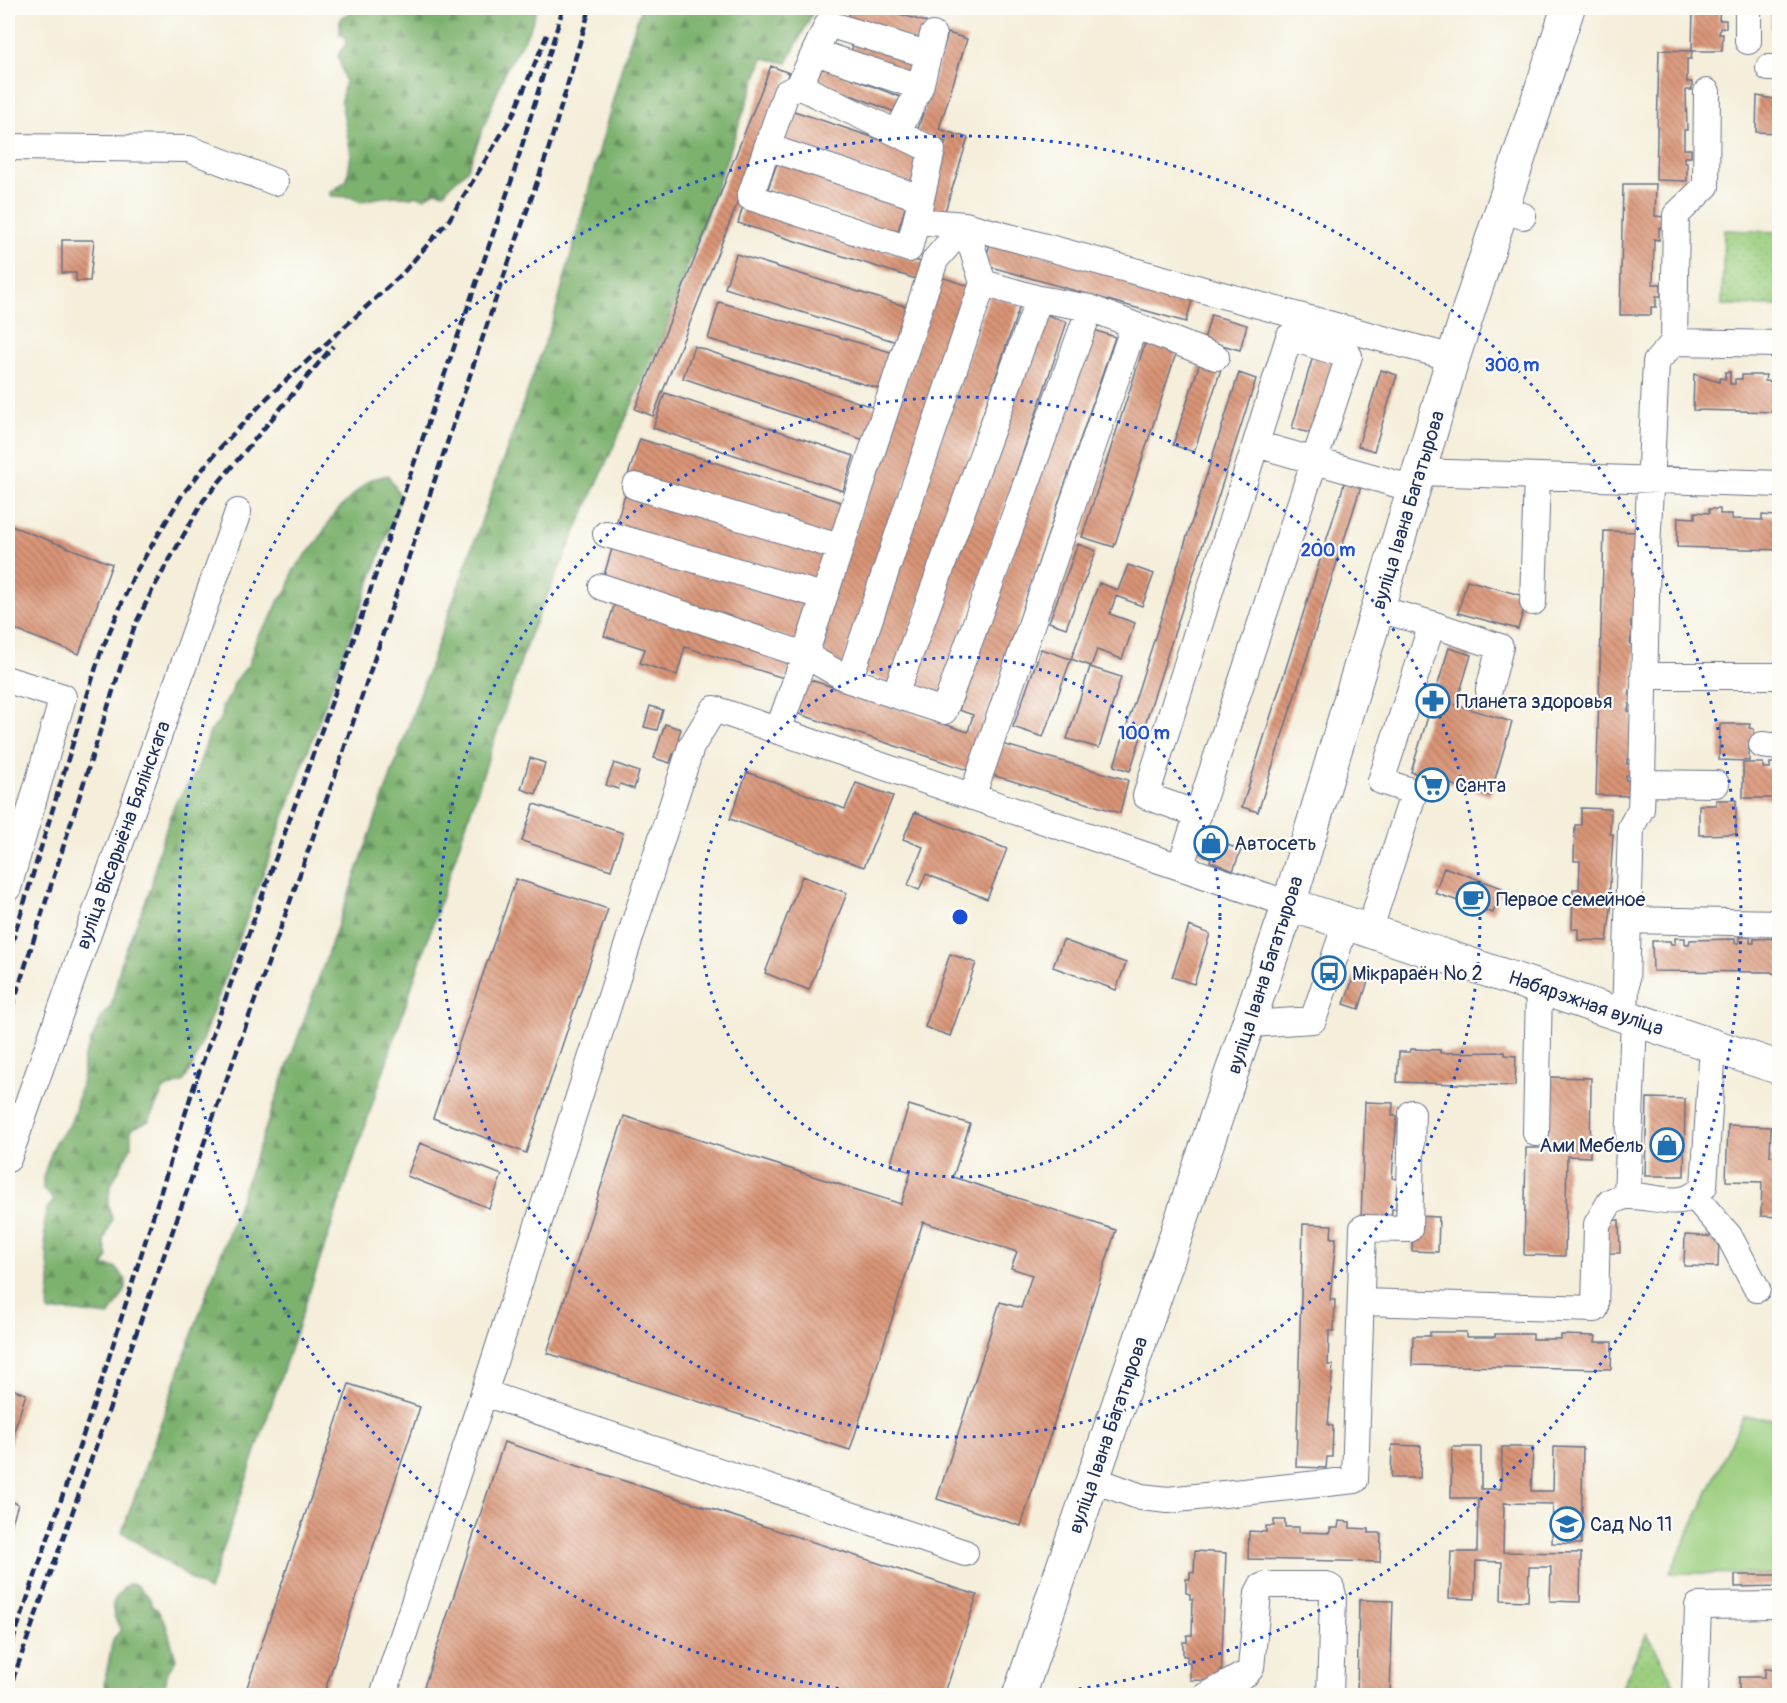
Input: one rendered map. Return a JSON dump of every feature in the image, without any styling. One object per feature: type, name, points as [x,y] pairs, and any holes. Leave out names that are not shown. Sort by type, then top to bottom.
[{"type":"main road","name":"вуліца Івана Багатырова","points":[[1019,1695],[1289,904],[1453,358],[1512,212],[1568,8]]},
{"type":"main road","name":"Набярэжная вуліца","points":[[1289,904],[1779,1068]]},
{"type":"street","points":[[1748,8],[1748,41]]},
{"type":"street","points":[[798,86],[932,150],[909,249],[750,197],[786,93],[798,86],[828,24],[929,45],[920,87],[898,132]]},
{"type":"street","points":[[815,52],[920,87]]},
{"type":"street","points":[[1627,1196],[1628,920],[1631,826],[1641,809],[1650,480],[1656,362],[1674,342],[1676,215],[1706,186],[1707,92]]},
{"type":"street","points":[[8,147],[189,149],[275,182]]},
{"type":"street","points":[[767,147],[918,209],[965,225],[1453,358]]},
{"type":"street","points":[[849,680],[983,283],[965,225]]},
{"type":"street","points":[[778,731],[806,655],[839,547],[935,260],[965,225]]},
{"type":"street","points":[[983,283],[1039,299],[1090,308],[1216,357]]},
{"type":"street","points":[[895,695],[1039,299]]},
{"type":"street","points":[[602,587],[806,655],[849,680],[944,711],[1090,308]]},
{"type":"street","points":[[972,797],[1134,326]]},
{"type":"street","points":[[1180,867],[1198,814],[1315,461],[1349,356],[1289,338],[1146,796],[1198,814]]},
{"type":"street","points":[[1674,342],[1779,344]]},
{"type":"street","points":[[1256,444],[1315,461],[1417,480],[1537,476],[1779,484]]},
{"type":"street","points":[[1533,602],[1537,476]]},
{"type":"street","points":[[635,486],[839,547]]},
{"type":"street","name":"вуліца Вісарыёна Бялінскага","points":[[8,1159],[238,512]]},
{"type":"street","points":[[606,534],[823,596]]},
{"type":"street","points":[[1378,609],[1500,647],[1490,690]]},
{"type":"street","points":[[1249,1024],[1313,1020],[1357,927],[1414,792],[1381,781],[1432,624]]},
{"type":"street","points":[[1644,676],[1779,676]]},
{"type":"street","points":[[8,680],[63,697],[8,888]]},
{"type":"street","points":[[383,1695],[484,1393],[691,747],[714,709],[1289,904]]},
{"type":"street","points":[[1642,783],[1716,784]]},
{"type":"street","points":[[1628,920],[1779,923]]},
{"type":"street","points":[[1536,1133],[1539,987]]},
{"type":"street","points":[[1362,1302],[1595,1309],[1597,1224],[1610,1202],[1627,1196],[1679,1201],[1694,1196],[1704,1186],[1713,1046]]},
{"type":"street","points":[[1092,1479],[1141,1497],[1168,1500],[1355,1480],[1363,1228],[1409,1229],[1412,1113]]},
{"type":"street","points":[[1694,1196],[1729,1236],[1757,1289]]},
{"type":"street","points":[[484,1393],[965,1553]]},
{"type":"street","points":[[1206,1695],[1251,1668],[1258,1593],[1261,1587],[1266,1585],[1325,1585],[1330,1588],[1333,1596],[1330,1695]]},
{"type":"street","points":[[1695,1695],[1698,1605],[1779,1605]]},
{"type":"green space","points":[[348,8],[537,8],[530,29],[506,69],[467,170],[444,193],[435,191],[424,198],[415,195],[411,197],[393,196],[361,202],[351,197],[331,196],[330,193],[347,180],[351,154],[341,102],[345,81],[338,55],[346,44],[345,36],[340,34],[340,21],[343,16],[348,15]]},
{"type":"green space","points":[[641,8],[815,8],[787,63],[763,58],[664,333],[530,634],[209,1591],[122,1532],[554,317],[623,63]]},
{"type":"green space","points":[[1772,8],[1779,8],[1779,28],[1772,28]]},
{"type":"green space","points":[[1724,230],[1779,232],[1779,306],[1722,305]]},
{"type":"green space","points":[[388,475],[401,497],[192,1068],[183,1082],[163,1090],[149,1121],[131,1129],[131,1147],[110,1187],[108,1205],[112,1219],[104,1241],[108,1258],[103,1266],[115,1267],[126,1280],[125,1291],[109,1316],[69,1311],[49,1312],[50,1275],[45,1221],[47,1210],[54,1200],[43,1189],[43,1177],[55,1142],[70,1124],[75,1111],[83,1074],[83,1060],[102,1016],[111,1006],[123,956],[151,888],[158,853],[175,803],[196,773],[210,732],[222,717],[222,706],[231,695],[234,683],[249,664],[257,636],[269,622],[279,600],[288,590],[293,571],[319,539],[334,514],[369,480]]},
{"type":"green space","points":[[1743,1417],[1779,1419],[1779,1574],[1670,1573]]},
{"type":"green space","points":[[128,1584],[135,1584],[150,1599],[152,1607],[157,1609],[166,1624],[176,1660],[168,1671],[164,1691],[150,1697],[123,1696],[104,1685],[113,1639],[121,1630],[114,1616],[114,1600]]},
{"type":"green space","points":[[1647,1633],[1680,1695],[1618,1695]]},
{"type":"building","points":[[851,8],[880,8],[926,22],[919,42],[847,20]]},
{"type":"building","points":[[1693,8],[1720,8],[1719,20],[1726,20],[1726,28],[1720,28],[1719,34],[1723,34],[1722,51],[1692,51]]},
{"type":"building","points":[[948,33],[967,39],[939,129],[968,138],[942,221],[925,216],[946,142],[917,132]]},
{"type":"building","points":[[855,39],[920,64],[915,79],[850,54]]},
{"type":"building","points":[[1659,50],[1692,51],[1691,59],[1687,59],[1687,82],[1692,82],[1692,90],[1686,90],[1687,130],[1684,130],[1684,149],[1691,149],[1691,157],[1684,157],[1684,163],[1687,163],[1687,181],[1656,180]]},
{"type":"building","points":[[815,64],[903,98],[897,113],[810,79]]},
{"type":"building","points":[[771,66],[789,73],[653,416],[635,409]]},
{"type":"building","points":[[1757,96],[1780,100],[1780,133],[1756,132]]},
{"type":"building","points":[[788,109],[923,154],[913,185],[778,139]]},
{"type":"building","points":[[778,161],[906,205],[897,234],[768,189]]},
{"type":"building","points":[[1623,184],[1656,184],[1655,216],[1664,217],[1663,228],[1659,228],[1659,240],[1654,239],[1653,284],[1661,284],[1661,296],[1656,296],[1656,307],[1651,307],[1651,315],[1620,315]]},
{"type":"building","points":[[743,206],[924,263],[919,280],[738,223]]},
{"type":"building","points":[[62,240],[94,240],[90,281],[76,281],[76,273],[62,273]]},
{"type":"building","points":[[991,240],[1193,297],[1186,322],[984,265]]},
{"type":"building","points":[[736,254],[914,309],[903,344],[725,288]]},
{"type":"building","points":[[941,277],[972,287],[843,665],[812,655]]},
{"type":"building","points":[[989,295],[1020,305],[892,683],[861,673]]},
{"type":"building","points":[[719,302],[894,353],[884,390],[708,339]]},
{"type":"building","points":[[1036,311],[1067,322],[939,700],[908,689]]},
{"type":"building","points":[[1211,315],[1247,325],[1240,350],[1204,340]]},
{"type":"building","points":[[1088,328],[1115,337],[968,770],[796,713],[808,679],[968,732],[973,715],[959,710]]},
{"type":"building","points":[[1147,337],[1178,347],[1114,547],[1082,537]]},
{"type":"building","points":[[694,346],[878,409],[867,441],[683,378]]},
{"type":"building","points":[[1202,356],[1223,363],[1194,452],[1173,445]]},
{"type":"building","points":[[1313,356],[1334,362],[1313,434],[1292,428]]},
{"type":"building","points":[[1381,370],[1397,375],[1374,451],[1358,446]]},
{"type":"building","points":[[1725,372],[1730,372],[1730,384],[1735,384],[1735,379],[1742,379],[1742,375],[1766,375],[1765,381],[1780,381],[1780,412],[1693,410],[1694,374],[1719,382],[1720,378],[1725,379]]},
{"type":"building","points":[[1239,373],[1256,379],[1130,771],[1114,766]]},
{"type":"building","points":[[665,393],[854,456],[843,491],[653,428]]},
{"type":"building","points":[[640,439],[847,504],[835,540],[628,475]]},
{"type":"building","points":[[1346,478],[1362,483],[1258,812],[1242,807]]},
{"type":"building","points":[[625,494],[830,553],[820,587],[615,528]]},
{"type":"building","points":[[1709,509],[1720,509],[1720,514],[1732,514],[1732,519],[1762,520],[1762,515],[1776,516],[1776,511],[1780,511],[1780,550],[1677,547],[1678,517],[1695,518],[1695,512],[1709,513]]},
{"type":"building","points":[[11,526],[112,564],[79,654],[8,627],[8,535]]},
{"type":"building","points":[[1604,531],[1638,532],[1637,554],[1633,553],[1633,559],[1637,559],[1637,568],[1633,568],[1632,574],[1637,575],[1635,622],[1631,622],[1631,627],[1636,627],[1635,639],[1631,638],[1630,644],[1635,644],[1633,690],[1629,690],[1629,695],[1633,695],[1633,705],[1629,704],[1628,711],[1633,711],[1631,759],[1627,759],[1627,764],[1631,764],[1631,775],[1626,775],[1626,780],[1630,781],[1630,796],[1596,795]]},
{"type":"building","points":[[614,542],[814,603],[802,642],[602,582]]},
{"type":"building","points":[[1078,544],[1096,551],[1066,628],[1049,622]]},
{"type":"building","points":[[1128,565],[1154,574],[1142,606],[1116,596],[1110,614],[1135,623],[1122,659],[1097,650],[1091,666],[1071,659],[1099,583],[1118,590]]},
{"type":"building","points":[[1467,580],[1527,597],[1518,629],[1458,613]]},
{"type":"building","points":[[616,600],[794,657],[787,679],[685,647],[677,675],[640,663],[645,649],[604,636]]},
{"type":"building","points":[[1449,648],[1471,655],[1456,705],[1512,722],[1490,796],[1411,772]]},
{"type":"building","points":[[1041,649],[1071,659],[1043,737],[1013,727]]},
{"type":"building","points":[[1090,667],[1121,677],[1099,748],[1067,739]]},
{"type":"building","points":[[650,706],[663,710],[657,730],[644,727]]},
{"type":"building","points":[[665,724],[681,729],[678,738],[689,741],[683,758],[673,754],[670,763],[654,758]]},
{"type":"building","points":[[1720,724],[1750,724],[1749,728],[1754,729],[1754,741],[1749,741],[1749,761],[1719,760]]},
{"type":"building","points":[[1002,744],[1128,780],[1120,813],[992,775]]},
{"type":"building","points":[[530,758],[545,763],[536,794],[521,789]]},
{"type":"building","points":[[614,763],[639,772],[634,789],[620,784],[618,789],[606,785]]},
{"type":"building","points":[[1743,763],[1763,763],[1763,768],[1770,768],[1770,763],[1780,763],[1780,798],[1743,798]]},
{"type":"building","points":[[747,772],[845,809],[856,783],[893,796],[864,867],[730,819]]},
{"type":"building","points":[[1716,800],[1736,800],[1736,834],[1699,835],[1699,805],[1716,805]]},
{"type":"building","points":[[534,804],[623,833],[611,870],[522,841]]},
{"type":"building","points":[[1581,808],[1611,809],[1610,834],[1613,834],[1609,901],[1612,901],[1607,941],[1578,940],[1578,929],[1572,929],[1573,889],[1579,889],[1580,861],[1574,861],[1575,825],[1581,825]]},
{"type":"building","points":[[915,812],[1007,849],[987,899],[926,874],[919,890],[908,885],[923,847],[903,839]]},
{"type":"building","points":[[1203,836],[1241,850],[1233,871],[1210,861],[1211,858],[1197,852]]},
{"type":"building","points":[[1444,867],[1502,888],[1493,913],[1435,893]]},
{"type":"building","points":[[802,876],[847,893],[809,990],[765,973]]},
{"type":"building","points":[[516,879],[608,909],[526,1153],[433,1118]]},
{"type":"building","points":[[1189,926],[1210,934],[1194,984],[1172,977]]},
{"type":"building","points":[[1739,937],[1750,937],[1750,943],[1754,943],[1754,939],[1780,938],[1780,977],[1771,972],[1653,971],[1652,941],[1670,941],[1671,944],[1675,944],[1675,938],[1685,938],[1685,944],[1689,944],[1690,940],[1735,939],[1735,943],[1739,943]]},
{"type":"building","points":[[1063,940],[1126,963],[1116,990],[1053,967]]},
{"type":"building","points":[[950,954],[976,963],[950,1036],[925,1027]]},
{"type":"building","points":[[1355,973],[1369,978],[1359,1009],[1344,1004]]},
{"type":"building","points":[[1411,1049],[1440,1050],[1440,1053],[1505,1052],[1505,1055],[1516,1056],[1515,1086],[1397,1082],[1399,1052],[1410,1052]]},
{"type":"building","points":[[1549,1077],[1591,1078],[1590,1157],[1567,1156],[1565,1256],[1524,1255],[1526,1148],[1548,1148]]},
{"type":"building","points":[[1647,1098],[1685,1099],[1684,1176],[1645,1176]]},
{"type":"building","points":[[1365,1102],[1393,1103],[1392,1116],[1397,1116],[1392,1178],[1397,1179],[1396,1209],[1392,1209],[1391,1220],[1361,1220]]},
{"type":"building","points":[[909,1105],[970,1124],[953,1177],[1116,1230],[1021,1526],[937,1499],[1000,1302],[1021,1308],[1032,1275],[1011,1268],[1017,1252],[923,1222],[850,1450],[547,1353],[624,1116],[901,1204],[911,1172],[890,1165]]},
{"type":"building","points":[[1728,1125],[1771,1127],[1770,1156],[1780,1157],[1780,1217],[1761,1216],[1762,1182],[1726,1181]]},
{"type":"building","points":[[420,1143],[502,1175],[489,1208],[407,1176]]},
{"type":"building","points":[[1413,1216],[1439,1217],[1438,1252],[1412,1251]]},
{"type":"building","points":[[1619,1220],[1620,1253],[1604,1253],[1603,1221]]},
{"type":"building","points":[[1303,1224],[1332,1225],[1331,1238],[1336,1238],[1330,1300],[1335,1300],[1334,1331],[1329,1331],[1328,1365],[1333,1365],[1328,1425],[1333,1426],[1332,1457],[1327,1457],[1326,1468],[1296,1467]]},
{"type":"building","points":[[1685,1235],[1719,1237],[1718,1267],[1684,1266]]},
{"type":"building","points":[[1430,1332],[1466,1332],[1466,1337],[1533,1334],[1533,1339],[1561,1339],[1561,1335],[1596,1336],[1595,1342],[1612,1342],[1611,1369],[1412,1365],[1413,1336],[1430,1336]]},
{"type":"building","points":[[349,1384],[420,1407],[323,1696],[244,1696]]},
{"type":"building","points":[[8,1388],[26,1394],[8,1450]]},
{"type":"building","points":[[504,1442],[977,1595],[944,1696],[421,1696]]},
{"type":"building","points":[[1392,1445],[1421,1446],[1420,1478],[1391,1478]]},
{"type":"building","name":"Сад № 11","points":[[1452,1447],[1481,1447],[1481,1489],[1501,1489],[1502,1447],[1533,1447],[1531,1491],[1553,1491],[1554,1447],[1583,1448],[1581,1544],[1552,1543],[1553,1504],[1504,1503],[1503,1552],[1581,1553],[1580,1602],[1550,1601],[1551,1567],[1529,1567],[1528,1601],[1501,1600],[1502,1562],[1476,1561],[1475,1599],[1449,1598],[1451,1552],[1477,1552],[1478,1498],[1451,1498]]},
{"type":"building","points":[[8,1500],[18,1504],[8,1536]]},
{"type":"building","points":[[1274,1520],[1285,1520],[1285,1527],[1299,1527],[1299,1532],[1330,1533],[1330,1528],[1338,1528],[1339,1521],[1350,1522],[1350,1528],[1369,1529],[1369,1533],[1381,1533],[1380,1562],[1248,1559],[1249,1531],[1266,1532],[1266,1526],[1274,1526]]},
{"type":"building","points":[[1195,1551],[1226,1553],[1221,1681],[1190,1680],[1190,1662],[1187,1662],[1187,1656],[1183,1656],[1183,1642],[1187,1642],[1187,1635],[1192,1635],[1193,1599],[1190,1599],[1190,1594],[1186,1593],[1186,1579],[1190,1579],[1190,1572],[1194,1573]]},
{"type":"building","points":[[1735,1575],[1780,1575],[1780,1586],[1735,1587]]},
{"type":"building","points":[[1359,1600],[1393,1601],[1390,1696],[1357,1696]]},
{"type":"building","points":[[1765,1669],[1777,1670],[1776,1696],[1739,1696],[1739,1677],[1765,1677]]},
{"type":"railway","points":[[8,1655],[100,1386],[193,1089],[336,690],[512,179],[563,8]]},
{"type":"railway","points":[[8,1693],[338,767],[548,151],[590,8]]},
{"type":"railway","points":[[8,956],[100,654],[134,575],[182,495],[219,449],[268,397],[402,274],[449,220],[513,115],[547,35]]},
{"type":"railway","points":[[8,1020],[135,625],[203,501],[333,346]]},
{"type":"place","name":"Планета здоровья","points":[[1433,701]]},
{"type":"place","name":"Санта","points":[[1432,785]]},
{"type":"place","name":"Автосеть","points":[[1211,843]]},
{"type":"place","name":"Первое семейное","points":[[1473,899]]},
{"type":"place","name":"Мікрараён № 2","points":[[1329,973]]},
{"type":"place","name":"Ами Мебель","points":[[1667,1145]]},
{"type":"place","name":"Сад № 11","points":[[1567,1524]]}]
